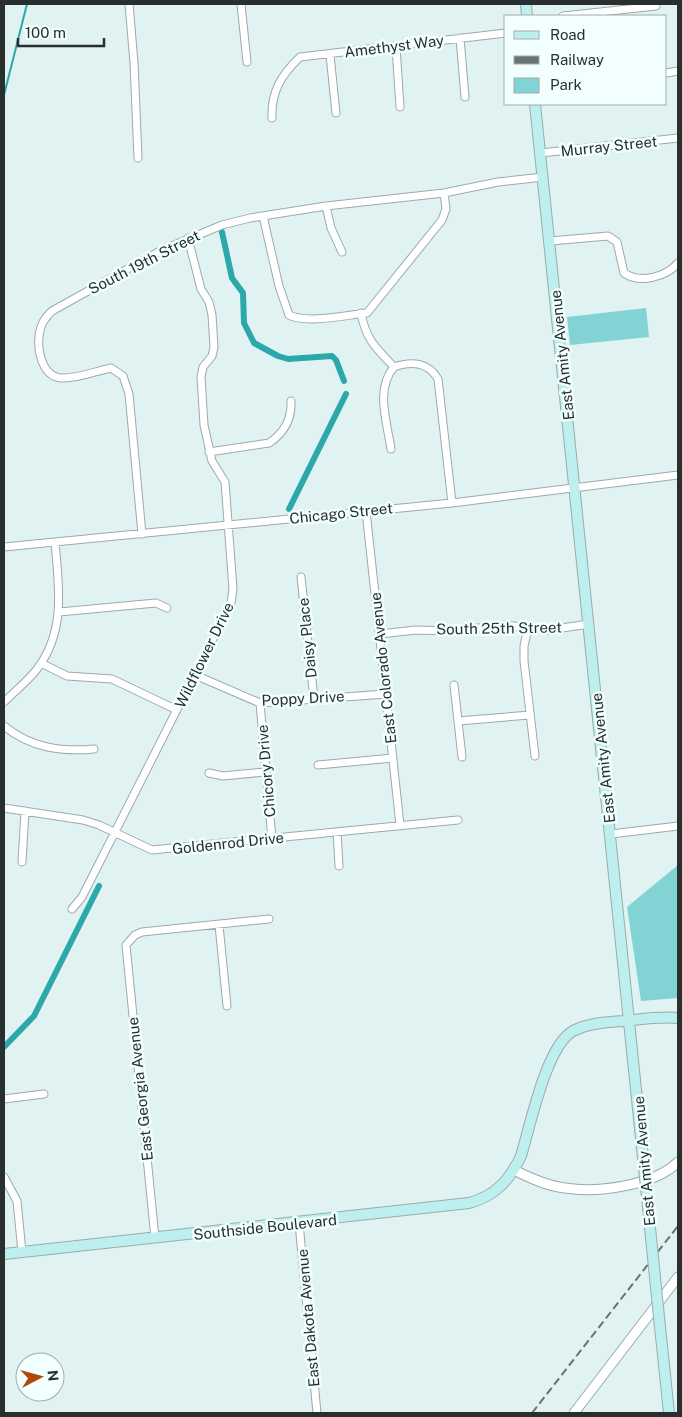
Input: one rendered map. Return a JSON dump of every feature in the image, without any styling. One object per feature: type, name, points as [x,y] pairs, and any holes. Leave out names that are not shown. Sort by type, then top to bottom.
[{"type":"main road","name":"East Amity Avenue","points":[[535,105],[669,1413]]},
{"type":"main road","name":"Southside Boulevard","points":[[4,1254],[299,1223],[469,1203],[484,1199],[506,1183],[521,1156],[550,1058],[560,1042],[572,1031],[585,1027],[630,1020],[678,1018]]},
{"type":"street","points":[[129,4],[133,43],[138,158]]},
{"type":"street","points":[[241,4],[247,62]]},
{"type":"street","points":[[571,15],[656,6]]},
{"type":"street","name":"Amethyst Way","points":[[272,118],[271,104],[275,91],[286,70],[300,57],[504,33]]},
{"type":"street","points":[[460,38],[465,97]]},
{"type":"street","points":[[396,47],[400,107]]},
{"type":"street","points":[[330,55],[336,113]]},
{"type":"street","name":"Murray Street","points":[[541,153],[678,138]]},
{"type":"street","name":"South 19th Street","points":[[142,534],[129,394],[123,376],[111,368],[60,378],[49,372],[40,360],[39,332],[45,318],[52,311],[188,238],[222,225],[326,206],[444,193],[491,183],[543,177]]},
{"type":"street","points":[[264,216],[279,286],[289,315],[294,318],[312,319],[366,313],[442,220],[446,209],[444,193]]},
{"type":"street","points":[[326,206],[331,228],[342,252]]},
{"type":"street","points":[[550,241],[608,236],[617,242],[624,273],[631,277],[664,275],[678,263]]},
{"type":"street","name":"Wildflower Drive","points":[[72,909],[82,897],[116,832],[231,603],[233,589],[230,525],[225,482],[212,461],[204,425],[201,377],[203,367],[212,356],[214,347],[212,315],[209,302],[202,289],[188,238]]},
{"type":"street","points":[[362,313],[364,331],[372,344],[394,366]]},
{"type":"street","points":[[394,366],[416,363],[434,372],[438,379],[452,503]]},
{"type":"street","points":[[391,449],[384,404],[384,384],[394,366]]},
{"type":"street","points":[[209,452],[269,443],[276,439],[292,416],[291,402]]},
{"type":"street","name":"Chicago Street","points":[[4,547],[452,503],[575,486],[678,475]]},
{"type":"street","name":"East Colorado Avenue","points":[[366,511],[400,825]]},
{"type":"street","points":[[4,702],[49,652],[59,612],[55,543]]},
{"type":"street","name":"Daisy Place","points":[[301,577],[314,699]]},
{"type":"street","points":[[59,612],[156,603],[167,608]]},
{"type":"street","name":"South 25th Street","points":[[380,634],[416,630],[451,631],[506,625],[548,630],[589,624]]},
{"type":"street","points":[[528,628],[524,646],[524,662],[536,756]]},
{"type":"street","points":[[42,662],[67,676],[112,679],[177,710]]},
{"type":"street","name":"Poppy Drive","points":[[195,675],[260,703],[386,694]]},
{"type":"street","points":[[454,685],[462,757]]},
{"type":"street","name":"Chicory Drive","points":[[260,703],[272,839]]},
{"type":"street","points":[[458,721],[530,714]]},
{"type":"street","points":[[4,726],[38,746],[69,751],[94,749]]},
{"type":"street","points":[[318,765],[392,758]]},
{"type":"street","points":[[209,773],[223,776],[265,772]]},
{"type":"street","name":"Goldenrod Drive","points":[[4,808],[82,820],[116,832],[152,850],[458,820]]},
{"type":"street","points":[[22,862],[25,811]]},
{"type":"street","points":[[611,834],[678,826]]},
{"type":"street","points":[[337,832],[339,866]]},
{"type":"street","points":[[227,1006],[219,925],[270,919]]},
{"type":"street","name":"East Georgia Avenue","points":[[155,1238],[126,950],[129,940],[142,932],[219,925]]},
{"type":"street","points":[[4,1100],[44,1094]]},
{"type":"street","points":[[514,1170],[550,1185],[584,1190],[634,1184],[648,1180],[678,1162]]},
{"type":"street","points":[[4,1177],[17,1201],[22,1252]]},
{"type":"street","name":"East Dakota Avenue","points":[[299,1223],[317,1413]]},
{"type":"street","points":[[574,1413],[678,1277]]},
{"type":"green space","points":[[646,308],[649,337],[570,345],[567,317]]},
{"type":"green space","points":[[678,865],[678,998],[641,1001],[627,907]]},
{"type":"waterway","points":[[4,95],[27,4]]},
{"type":"waterway","points":[[222,232],[232,278],[243,293],[244,323],[254,343],[278,356],[288,359],[332,356],[336,360],[344,381]]},
{"type":"waterway","points":[[289,509],[346,394]]},
{"type":"waterway","points":[[4,1047],[34,1016],[99,886]]},
{"type":"railway","points":[[532,1413],[678,1226]]}]
